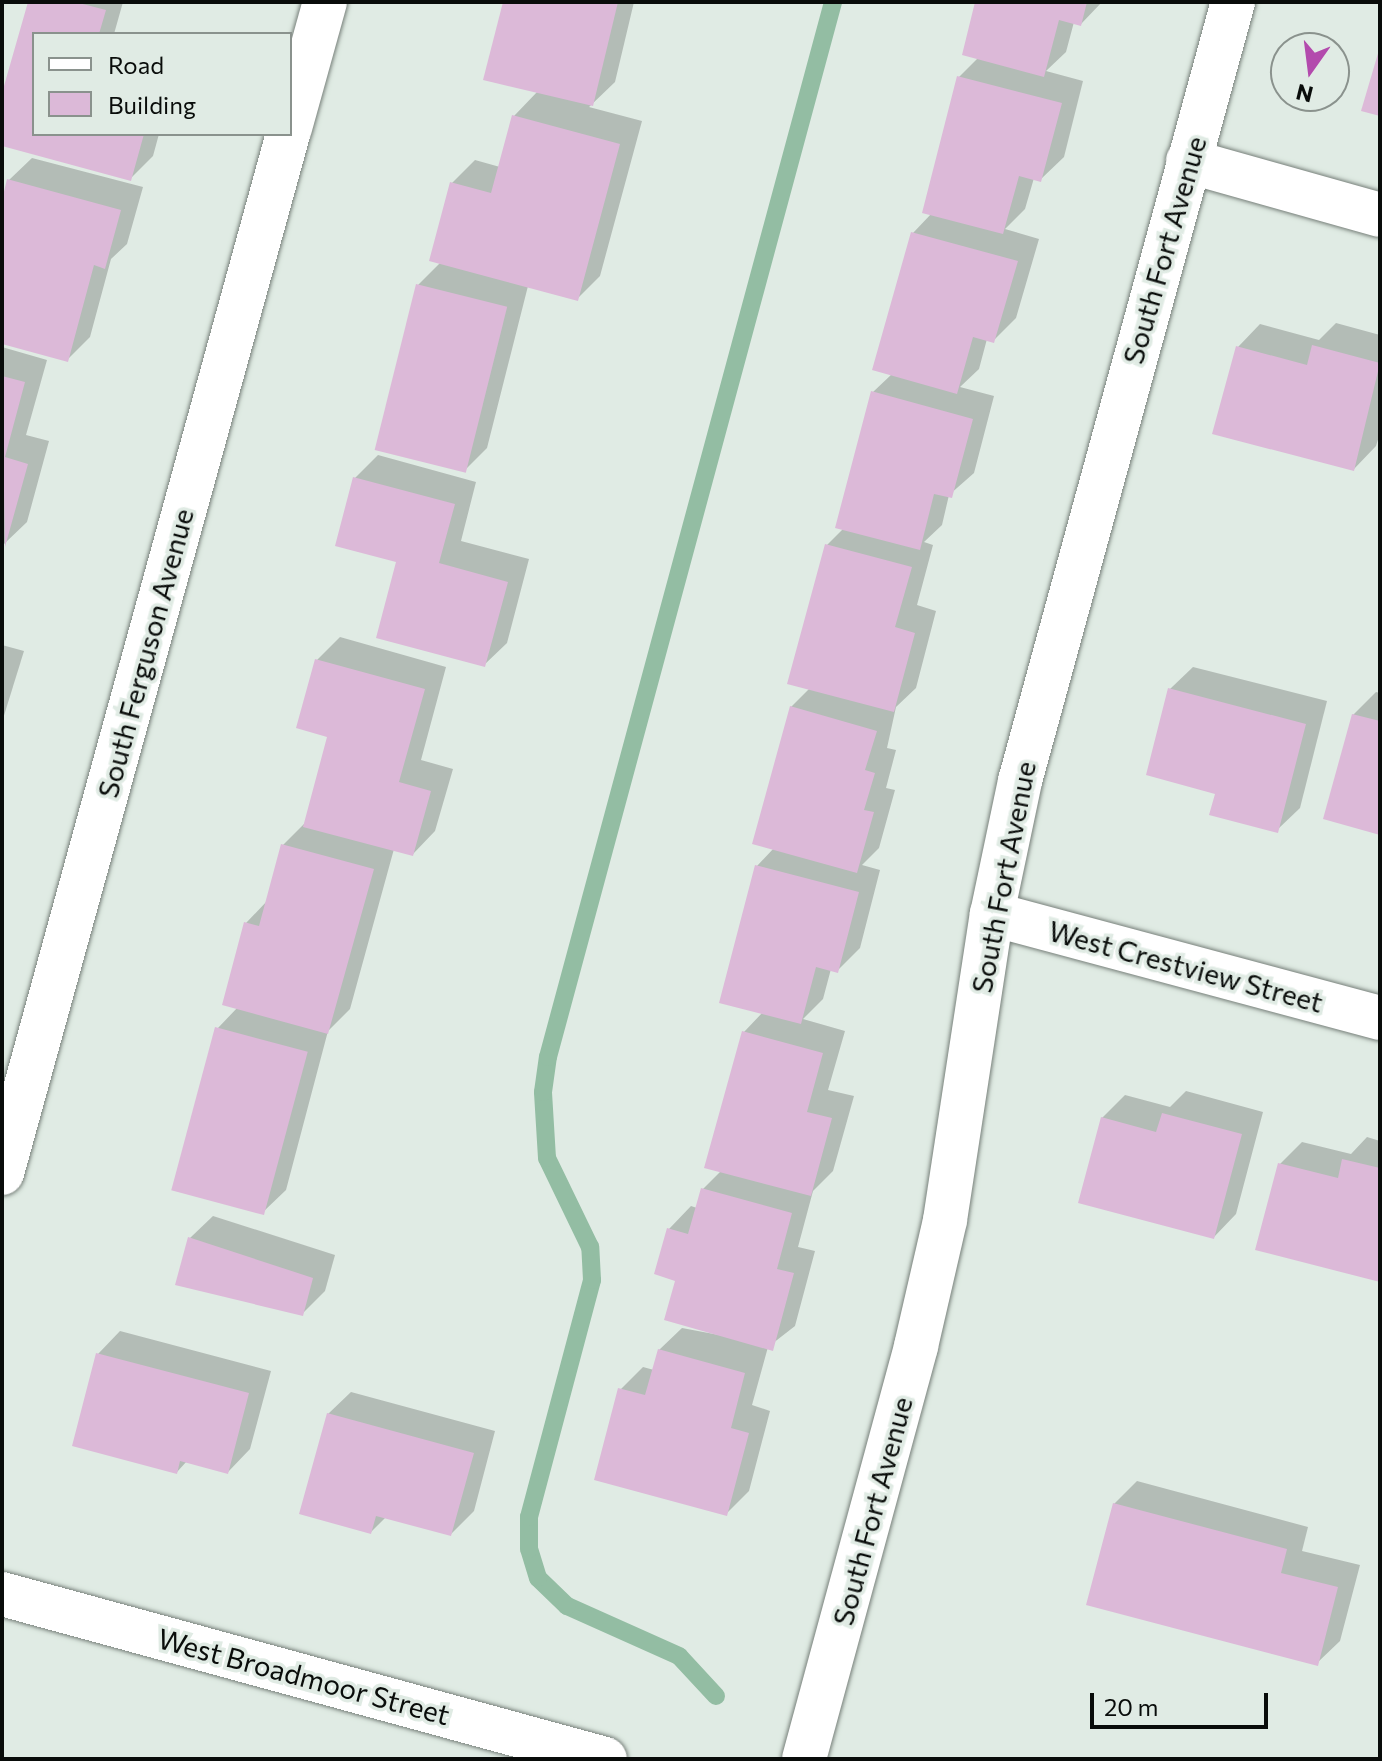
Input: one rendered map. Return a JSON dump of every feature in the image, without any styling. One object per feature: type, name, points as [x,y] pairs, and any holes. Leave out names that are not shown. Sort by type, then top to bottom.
[{"type":"street","name":"South Ferguson Avenue","points":[[292,120],[325,2]]},
{"type":"street","name":"South Fort Avenue","points":[[804,1759],[916,1346],[945,1220],[992,914],[1053,646],[1233,2]]},
{"type":"street","name":"South Ferguson Avenue","points":[[2,1173],[288,136]]},
{"type":"street","points":[[1188,161],[1380,215]]},
{"type":"street","name":"West Crestview Street","points":[[992,914],[1380,1018]]},
{"type":"street","name":"West Broadmoor Street","points":[[2,1594],[605,1759]]},
{"type":"building","points":[[28,2],[75,2],[106,10],[100,32],[32,32],[32,136],[143,136],[131,181],[2,146],[2,93]]},
{"type":"building","points":[[503,2],[618,2],[593,106],[483,80]]},
{"type":"building","points":[[975,2],[1087,2],[1081,26],[1059,20],[1044,77],[962,55]]},
{"type":"building","points":[[1380,50],[1380,116],[1361,111]]},
{"type":"building","points":[[957,76],[1062,103],[1041,182],[1019,176],[1003,234],[922,213]]},
{"type":"building","points":[[512,115],[620,144],[578,301],[429,261],[450,182],[491,193]]},
{"type":"building","points":[[7,179],[121,210],[105,269],[94,265],[68,362],[2,344],[2,200]]},
{"type":"building","points":[[911,232],[1018,261],[994,343],[973,337],[957,394],[872,370]]},
{"type":"building","points":[[416,284],[507,307],[466,473],[375,450]]},
{"type":"building","points":[[1312,345],[1380,363],[1354,471],[1212,434],[1236,346],[1307,365]]},
{"type":"building","points":[[2,376],[25,382],[5,457],[28,464],[5,547]]},
{"type":"building","points":[[871,391],[973,419],[952,498],[934,494],[920,550],[835,528]]},
{"type":"building","points":[[353,477],[455,504],[439,563],[508,582],[485,667],[376,638],[396,562],[335,546]]},
{"type":"building","points":[[825,544],[912,567],[895,627],[915,633],[894,712],[787,684]]},
{"type":"building","points":[[315,659],[425,689],[399,782],[431,791],[413,856],[303,827],[327,737],[296,728]]},
{"type":"building","points":[[1168,688],[1306,724],[1278,833],[1209,815],[1215,794],[1146,775]]},
{"type":"building","points":[[790,706],[877,731],[865,770],[875,773],[864,810],[874,812],[857,873],[752,844]]},
{"type":"building","points":[[1352,714],[1380,721],[1380,835],[1323,819]]},
{"type":"building","points":[[281,844],[374,869],[328,1034],[222,1005],[244,922],[259,926]]},
{"type":"building","points":[[755,865],[859,892],[838,973],[816,967],[801,1024],[719,1003]]},
{"type":"building","points":[[215,1027],[308,1052],[264,1215],[171,1190]]},
{"type":"building","points":[[742,1031],[823,1053],[807,1112],[832,1118],[811,1196],[704,1168]]},
{"type":"building","points":[[1162,1113],[1242,1134],[1214,1239],[1078,1203],[1101,1117],[1156,1132]]},
{"type":"building","points":[[1342,1159],[1380,1168],[1380,1282],[1255,1250],[1278,1163],[1338,1178]]},
{"type":"building","points":[[701,1188],[792,1213],[777,1269],[794,1273],[773,1351],[664,1320],[675,1281],[654,1274],[667,1228],[688,1234]]},
{"type":"building","points":[[188,1237],[313,1278],[303,1316],[175,1285]]},
{"type":"building","points":[[658,1349],[745,1373],[731,1428],[749,1433],[727,1516],[594,1480],[618,1388],[645,1395]]},
{"type":"building","points":[[96,1353],[249,1393],[228,1474],[180,1461],[177,1474],[72,1446]]},
{"type":"building","points":[[327,1413],[474,1453],[451,1536],[376,1516],[371,1534],[299,1514]]},
{"type":"building","points":[[1113,1503],[1287,1549],[1281,1573],[1338,1587],[1318,1666],[1086,1605]]},
{"type":"waterway","points":[[716,1696],[679,1656],[567,1606],[538,1578],[529,1549],[529,1517],[592,1280],[590,1247],[547,1158],[543,1092],[548,1057],[833,2]]}]
